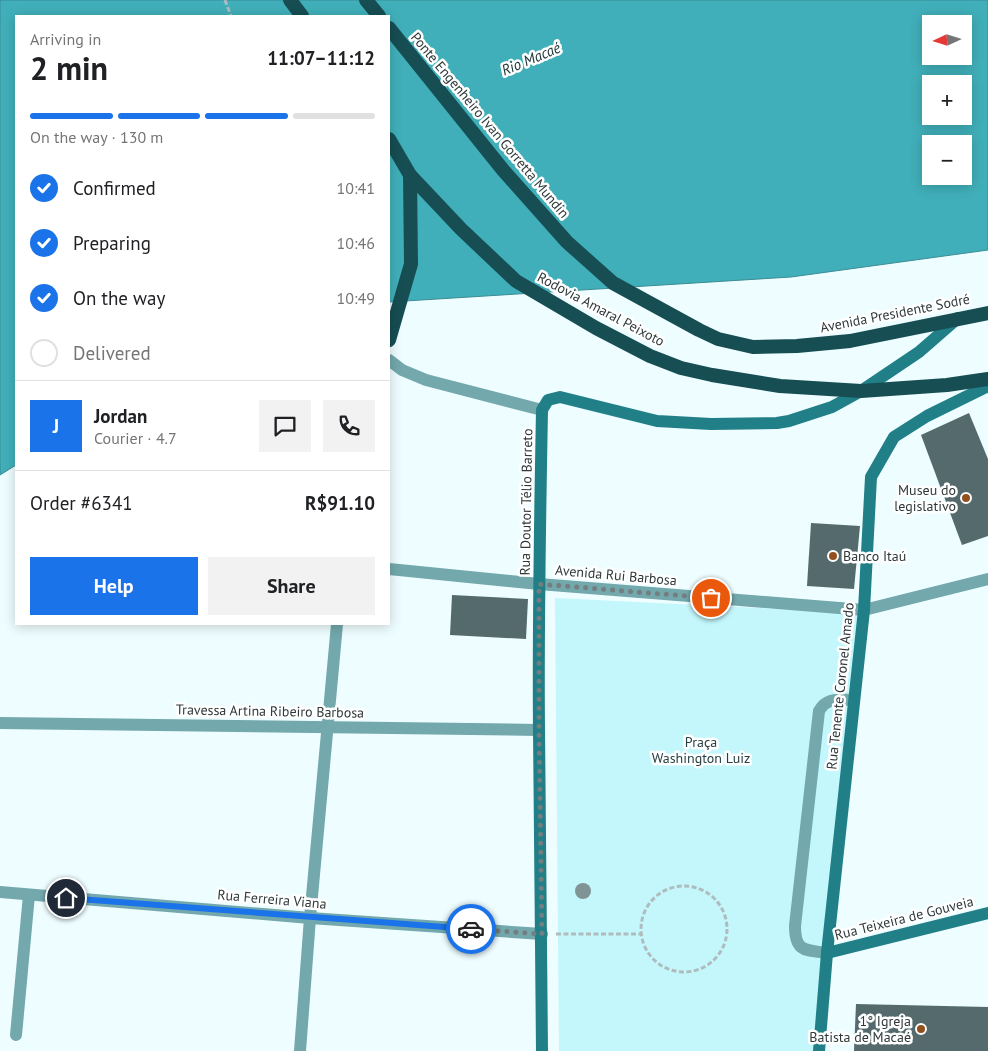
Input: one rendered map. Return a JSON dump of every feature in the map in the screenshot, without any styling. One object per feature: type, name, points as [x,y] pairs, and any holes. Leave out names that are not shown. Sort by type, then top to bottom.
[{"type":"highway","points":[[290,0],[301,15]]},
{"type":"highway","points":[[366,0],[378,15]]},
{"type":"highway","name":"Ponte Engenheiro Ivan Gorretta Mundin","points":[[390,29],[503,170],[567,242],[614,283],[718,339]]},
{"type":"highway","name":"Rodovia Amaral Peixoto","points":[[390,141],[410,175],[461,229],[516,282],[596,328],[650,356],[681,368],[780,386],[862,391]]},
{"type":"highway","points":[[390,337],[411,264],[410,175]]},
{"type":"highway","name":"Avenida Presidente Sodré","points":[[718,339],[753,347],[797,346],[850,341],[988,313]]},
{"type":"highway","points":[[862,391],[947,385],[988,379]]},
{"type":"main road","name":"Rua Doutor Télio Barreto","points":[[542,1051],[539,584],[542,410],[548,400],[560,397],[657,421],[711,424],[778,423],[789,421],[832,407],[862,391],[919,352],[958,318]]},
{"type":"main road","name":"Rua Tenente Coronel Amado","points":[[819,1051],[826,953],[864,610],[871,477],[894,437],[927,416],[988,386]]},
{"type":"main road","name":"Rua Teixeira de Gouveia","points":[[826,953],[988,913]]},
{"type":"street","points":[[390,361],[402,370],[426,380],[542,410]]},
{"type":"street","name":"Avenida Rui Barbosa","points":[[390,568],[539,584],[864,610],[988,580]]},
{"type":"street","points":[[300,1051],[310,918],[337,625]]},
{"type":"street","points":[[826,953],[806,950],[799,946],[795,938],[795,926],[819,711],[823,704],[830,700],[853,700]]},
{"type":"street","name":"Travessa Artina Ribeiro Barbosa","points":[[0,723],[539,730]]},
{"type":"street","name":"Rua Ferreira Viana","points":[[0,892],[310,918],[542,934]]},
{"type":"street","points":[[16,1035],[29,895]]},
{"type":"path","points":[[225,0],[231,15]]},
{"type":"path","points":[[673,887],[698,888],[707,893],[716,900],[725,919],[726,930],[721,951],[706,966],[688,972],[678,972],[659,965],[644,946],[641,934],[641,921],[648,904],[662,892],[673,887]]},
{"type":"path","points":[[542,934],[641,934]]},
{"type":"green space","name":"Praça Washington Luiz","points":[[555,598],[860,613],[816,1051],[559,1051]]},
{"type":"water","name":"Rio Macaé","points":[[0,0],[988,0],[988,250],[791,277],[390,302],[390,15],[15,15],[15,466],[0,475]]},
{"type":"building","name":"Museu do legislativo","points":[[969,413],[988,459],[988,536],[962,545],[921,435]]},
{"type":"building","name":"Banco Itaú","points":[[811,523],[860,526],[854,589],[807,586]]},
{"type":"building","points":[[452,595],[528,599],[526,639],[450,635]]},
{"type":"building","name":"1° Igreja Batista de Macaé","points":[[856,1004],[988,1007],[988,1051],[854,1051]]},
{"type":"way so far","points":[[471,929],[542,934],[539,584],[711,598]]},
{"type":"place","name":"Museu do legislativo","points":[[966,498]]},
{"type":"place","name":"Banco Itaú","points":[[833,556]]},
{"type":"place","name":"1° Igreja Batista de Macaé","points":[[921,1029]]},
{"type":"route","points":[[66,898],[471,929]]}]
